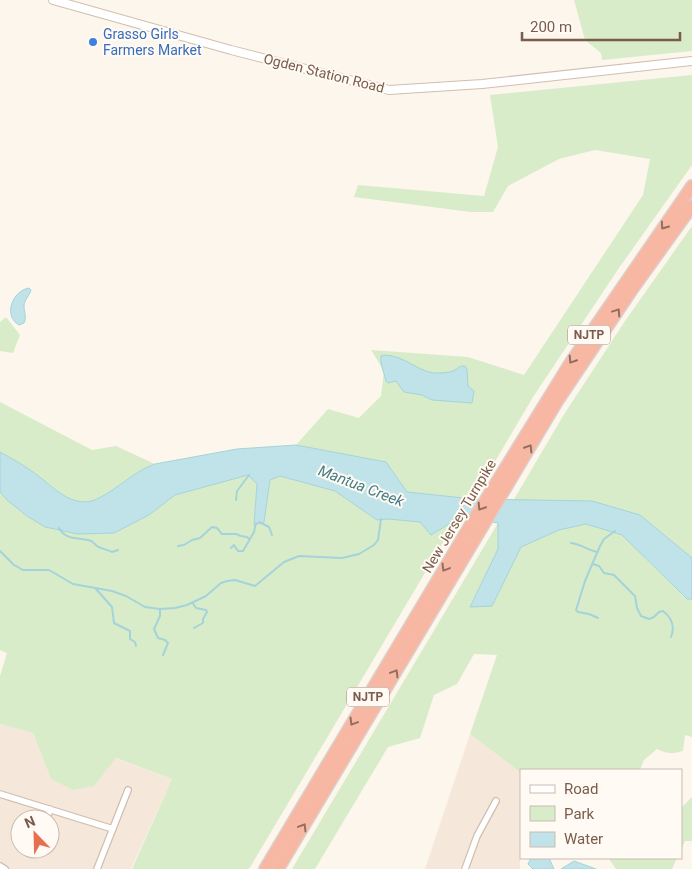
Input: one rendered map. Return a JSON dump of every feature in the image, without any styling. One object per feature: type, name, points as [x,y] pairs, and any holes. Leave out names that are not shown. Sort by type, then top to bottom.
[{"type":"highway","name":"New Jersey Turnpike","points":[[278,869],[571,362],[692,186]]},
{"type":"highway","name":"New Jersey Turnpike","points":[[498,489],[594,346],[692,206]]},
{"type":"highway","name":"New Jersey Turnpike","points":[[265,869],[476,526]]},
{"type":"street","name":"Ogden Station Road","points":[[53,0],[231,50],[389,90],[482,84],[692,61]]},
{"type":"street","points":[[97,869],[128,790]]},
{"type":"street","points":[[0,794],[50,809]]},
{"type":"street","points":[[465,869],[477,836],[496,801]]},
{"type":"street","points":[[60,812],[113,829]]},
{"type":"street","points":[[0,866],[5,869]]},
{"type":"shaded area","points":[[0,724],[33,733],[51,779],[94,786],[115,758],[172,779],[131,869],[0,869]]},
{"type":"shaded area","points":[[470,734],[520,772],[520,869],[425,869]]},
{"type":"green space","points":[[574,0],[692,0],[692,51],[602,60],[601,53],[585,40]]},
{"type":"green space","points":[[692,75],[692,165],[619,268],[533,397],[473,499],[407,492],[386,462],[296,445],[328,409],[359,418],[381,396],[384,371],[371,350],[468,357],[524,375],[643,195],[650,159],[595,150],[559,159],[508,186],[493,212],[471,212],[354,197],[358,185],[484,196],[498,147],[490,95]]},
{"type":"green space","points":[[692,226],[692,558],[640,515],[513,501],[563,416],[625,321]]},
{"type":"green space","points":[[6,317],[20,335],[13,353],[0,351],[0,322]]},
{"type":"green space","points":[[0,402],[92,450],[116,446],[155,464],[140,471],[99,498],[80,502],[72,499],[55,490],[25,466],[0,452]]},
{"type":"green space","points":[[248,475],[257,483],[254,525],[264,522],[270,480],[280,476],[335,491],[377,520],[420,522],[431,535],[457,519],[249,869],[132,869],[172,779],[116,758],[94,786],[73,790],[51,779],[33,733],[0,724],[0,676],[7,653],[0,650],[0,492],[27,516],[45,527],[78,534],[114,533],[149,515],[175,495]]},
{"type":"green space","points":[[498,523],[498,549],[470,606],[492,606],[521,547],[559,530],[586,524],[622,535],[686,599],[692,599],[692,737],[685,735],[683,751],[670,753],[657,749],[644,760],[640,769],[520,769],[520,772],[470,734],[497,655],[474,654],[457,684],[434,695],[420,738],[388,747],[315,869],[292,869]]},
{"type":"green space","points":[[692,797],[692,841],[685,841],[682,848],[682,807]]},
{"type":"green space","points":[[609,859],[677,859],[672,869],[616,869]]},
{"type":"water","points":[[29,288],[31,290],[24,304],[25,321],[19,325],[11,316],[12,304],[18,294]]},
{"type":"water","points":[[381,356],[399,358],[434,373],[450,372],[460,366],[465,366],[467,369],[468,386],[474,391],[472,403],[432,400],[422,395],[404,392],[396,381],[388,383],[386,381],[381,359]]},
{"type":"water","name":"Mantua Creek","points":[[296,445],[386,462],[407,492],[473,499],[592,501],[640,515],[692,558],[692,599],[687,599],[622,535],[586,524],[559,530],[521,547],[492,606],[470,607],[498,549],[498,523],[465,518],[457,519],[431,535],[420,522],[388,519],[377,520],[335,491],[280,476],[270,480],[264,522],[254,525],[257,484],[248,475],[175,495],[149,515],[114,533],[78,534],[45,527],[27,516],[0,492],[0,452],[29,469],[63,495],[80,502],[99,498],[140,471],[155,464],[237,449]]},
{"type":"water","points":[[530,859],[549,859],[554,869],[533,869],[528,864]]},
{"type":"water","points":[[574,861],[596,869],[561,869]]},
{"type":"waterway","points":[[236,500],[237,491],[249,475]]},
{"type":"waterway","points":[[0,551],[14,565],[23,570],[49,570],[73,584],[112,591],[126,596],[145,607],[175,608],[187,605],[206,596],[221,583],[227,581],[235,580],[255,586],[284,562],[299,556],[342,558],[359,554],[374,545],[378,540],[381,519]]},
{"type":"waterway","points":[[259,522],[269,527],[272,535]]},
{"type":"waterway","points":[[231,548],[234,545],[238,551],[243,551],[254,532],[256,523]]},
{"type":"waterway","points":[[178,546],[200,538],[212,527],[217,528],[222,534],[236,534],[249,539]]},
{"type":"waterway","points":[[59,528],[69,537],[91,541],[99,547],[112,552],[118,550]]},
{"type":"waterway","points":[[598,618],[576,610],[585,581],[600,546],[604,539],[615,531]]},
{"type":"waterway","points":[[571,543],[598,552]]},
{"type":"waterway","points":[[593,564],[599,566],[604,573],[614,575],[635,596],[637,608],[641,616],[649,619],[663,611],[671,620],[673,626],[671,637]]},
{"type":"waterway","points":[[96,589],[112,607],[114,623],[130,631],[130,639],[135,642],[136,646]]},
{"type":"waterway","points":[[192,602],[196,608],[206,610],[207,612],[203,623],[194,628]]},
{"type":"waterway","points":[[160,609],[160,616],[154,629],[158,638],[168,643],[163,655]]},
{"type":"place","name":"Grasso Girls Farmers Market","points":[[93,42]]}]
